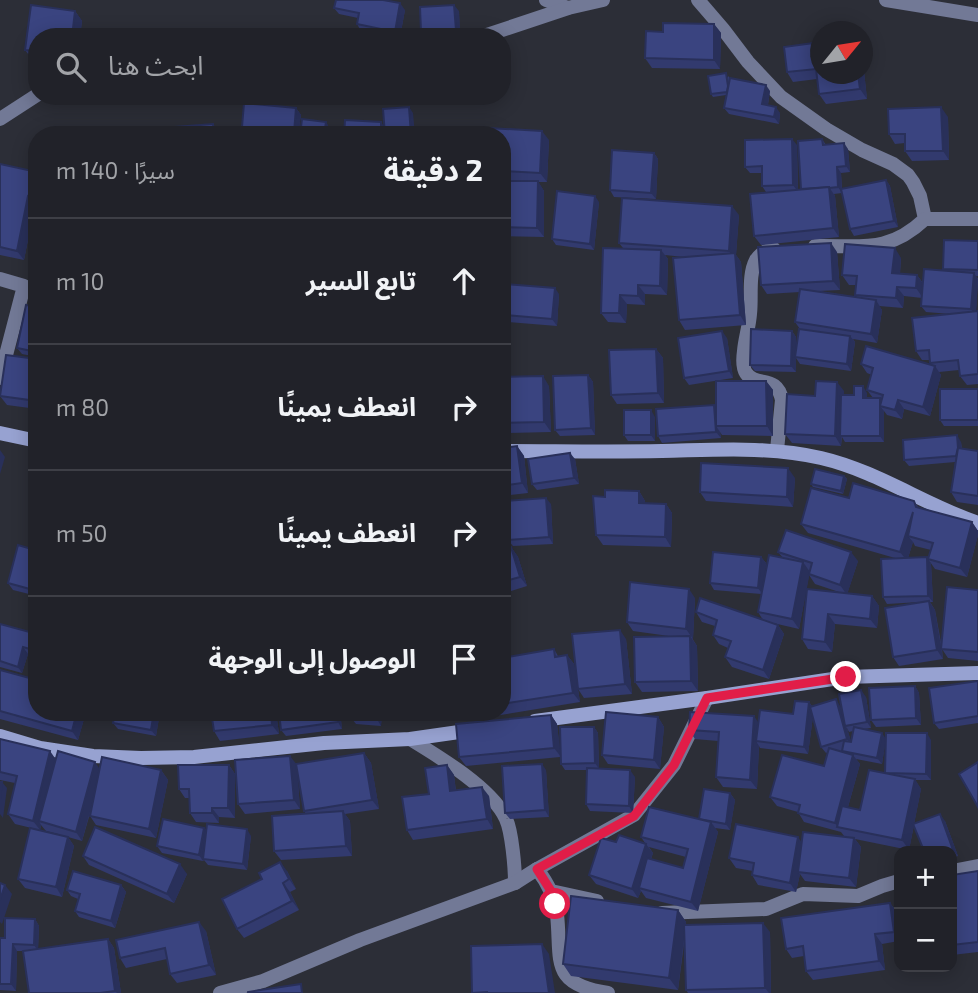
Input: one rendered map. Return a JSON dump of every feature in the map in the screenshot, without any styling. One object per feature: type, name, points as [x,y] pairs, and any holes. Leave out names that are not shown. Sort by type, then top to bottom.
[{"type":"street","points":[[546,0],[568,8]]},
{"type":"street","points":[[508,28],[568,8],[603,0]]},
{"type":"street","points":[[698,0],[763,80],[781,97],[826,129],[893,164],[908,175],[920,196],[925,219]]},
{"type":"street","points":[[886,0],[978,15]]},
{"type":"street","points":[[0,119],[28,101]]},
{"type":"street","points":[[777,450],[782,400],[780,393],[771,383],[752,378],[743,367],[751,312],[752,271],[761,254],[769,250],[793,247],[861,247],[892,241],[913,230],[925,219],[978,219]]},
{"type":"street","points":[[0,279],[24,286],[0,378]]},
{"type":"street","points":[[0,433],[28,440]]},
{"type":"street","points":[[511,451],[777,450],[844,465],[876,477],[956,516],[978,523]]},
{"type":"street","points":[[520,723],[846,677],[978,673]]},
{"type":"street","points":[[220,993],[263,981],[360,940],[515,883],[634,816],[674,765],[707,698]]},
{"type":"street","points":[[0,736],[40,748],[93,756],[141,758],[194,757],[324,743],[410,739],[492,727]]},
{"type":"street","points":[[410,739],[481,788],[499,806],[510,829],[515,883]]},
{"type":"street","points":[[957,870],[978,866]]},
{"type":"street","points":[[537,869],[551,891],[557,913],[559,956],[564,974],[579,986],[608,993]]},
{"type":"street","points":[[646,911],[661,913],[766,909],[803,894],[858,896],[894,882]]},
{"type":"street","points":[[551,891],[614,904]]},
{"type":"building","points":[[336,0],[383,0],[400,3],[396,28],[357,24],[359,13],[334,8]]},
{"type":"building","points":[[31,5],[75,11],[73,28],[28,28],[28,50],[25,50]]},
{"type":"building","points":[[454,5],[456,28],[421,28],[420,7]]},
{"type":"building","points":[[663,23],[714,24],[714,60],[645,58],[646,31],[663,32]]},
{"type":"building","points":[[810,43],[810,70],[787,72],[784,47]]},
{"type":"building","points":[[726,73],[727,92],[711,94],[708,76]]},
{"type":"building","points":[[730,78],[766,85],[762,104],[776,107],[774,117],[724,108]]},
{"type":"building","points":[[818,84],[859,84],[860,89],[819,94]]},
{"type":"building","points":[[244,105],[296,108],[295,126],[242,126]]},
{"type":"building","points":[[409,107],[410,126],[384,126],[383,109]]},
{"type":"building","points":[[941,107],[943,151],[905,151],[905,134],[889,134],[888,109]]},
{"type":"building","points":[[302,119],[326,122],[325,126],[301,126]]},
{"type":"building","points":[[345,120],[381,122],[381,126],[345,126]]},
{"type":"building","points":[[511,129],[542,131],[540,173],[511,171]]},
{"type":"building","points":[[792,139],[793,185],[762,186],[762,166],[745,167],[745,140]]},
{"type":"building","points":[[822,139],[823,145],[844,143],[846,166],[837,167],[838,187],[801,189],[798,141]]},
{"type":"building","points":[[612,150],[654,153],[651,193],[610,190]]},
{"type":"building","points":[[0,164],[28,170],[28,196],[17,251],[0,247]]},
{"type":"building","points":[[886,180],[894,221],[850,229],[841,189]]},
{"type":"building","points":[[511,181],[538,181],[537,228],[511,227]]},
{"type":"building","points":[[829,187],[833,228],[754,236],[750,194]]},
{"type":"building","points":[[557,191],[595,196],[590,244],[552,239]]},
{"type":"building","points":[[622,198],[732,206],[729,251],[619,243]]},
{"type":"building","points":[[944,240],[978,241],[978,270],[943,269]]},
{"type":"building","points":[[831,243],[833,281],[761,285],[758,247]]},
{"type":"building","points":[[845,244],[895,248],[892,273],[917,275],[916,288],[897,287],[896,298],[855,295],[857,276],[842,275]]},
{"type":"building","points":[[603,248],[661,250],[660,286],[638,285],[638,296],[620,295],[619,313],[601,313]]},
{"type":"building","points":[[735,253],[740,315],[679,320],[673,258]]},
{"type":"building","points":[[924,269],[974,273],[971,309],[921,306]]},
{"type":"building","points":[[511,284],[555,288],[552,319],[511,316]]},
{"type":"building","points":[[800,289],[876,300],[871,334],[795,322]]},
{"type":"building","points":[[26,305],[28,305],[28,350],[17,348]]},
{"type":"building","points":[[978,311],[978,374],[960,376],[958,360],[930,363],[929,350],[916,351],[912,318]]},
{"type":"building","points":[[751,329],[792,331],[791,366],[750,365]]},
{"type":"building","points":[[799,329],[850,336],[847,364],[795,357]]},
{"type":"building","points":[[722,331],[729,371],[684,378],[678,338]]},
{"type":"building","points":[[866,346],[935,366],[923,407],[898,400],[895,410],[880,406],[883,395],[867,390],[873,368],[861,364]]},
{"type":"building","points":[[656,349],[658,393],[611,395],[609,350]]},
{"type":"building","points":[[6,355],[28,358],[28,400],[0,396]]},
{"type":"building","points":[[588,375],[591,428],[555,430],[553,376]]},
{"type":"building","points":[[543,376],[544,422],[511,423],[511,377]]},
{"type":"building","points":[[716,381],[766,381],[767,426],[716,426]]},
{"type":"building","points":[[816,381],[837,382],[835,436],[785,434],[787,394],[815,396]]},
{"type":"building","points":[[854,386],[863,386],[863,398],[880,398],[880,436],[840,436],[841,395],[854,395]]},
{"type":"building","points":[[940,389],[978,389],[978,420],[940,420]]},
{"type":"building","points":[[714,405],[716,432],[658,436],[656,409]]},
{"type":"building","points":[[624,410],[651,410],[651,435],[624,435]]},
{"type":"building","points":[[957,435],[956,456],[904,460],[903,440]]},
{"type":"building","points":[[517,446],[522,483],[511,485],[511,447]]},
{"type":"building","points":[[958,448],[978,451],[978,496],[951,492]]},
{"type":"building","points":[[570,453],[574,478],[532,484],[528,459]]},
{"type":"building","points":[[701,463],[788,468],[787,497],[700,492]]},
{"type":"building","points":[[815,469],[844,476],[841,491],[811,484]]},
{"type":"building","points":[[853,483],[914,501],[916,507],[972,522],[960,568],[928,559],[933,543],[908,536],[913,512],[900,552],[801,524],[811,488],[849,498]]},
{"type":"building","points":[[605,490],[639,491],[639,503],[666,504],[665,537],[596,535],[593,496],[605,497]]},
{"type":"building","points":[[546,498],[549,537],[511,540],[511,501]]},
{"type":"building","points":[[786,530],[851,552],[840,585],[809,574],[812,563],[778,552]]},
{"type":"building","points":[[18,545],[28,548],[28,589],[8,583]]},
{"type":"building","points":[[511,547],[520,577],[511,580]]},
{"type":"building","points":[[713,552],[761,557],[758,588],[710,583]]},
{"type":"building","points":[[769,555],[803,562],[792,619],[758,612]]},
{"type":"building","points":[[927,557],[928,596],[883,597],[881,559]]},
{"type":"building","points":[[630,582],[689,589],[686,629],[627,622]]},
{"type":"building","points":[[947,587],[978,590],[978,652],[941,649]]},
{"type":"building","points":[[807,589],[872,596],[870,619],[828,614],[825,642],[802,639]]},
{"type":"building","points":[[700,598],[778,625],[763,670],[725,657],[731,641],[713,635],[717,620],[696,612]]},
{"type":"building","points":[[929,601],[937,650],[893,657],[885,608]]},
{"type":"building","points":[[0,624],[28,632],[28,648],[23,647],[18,667],[0,661]]},
{"type":"building","points":[[620,630],[625,684],[578,689],[572,634]]},
{"type":"building","points":[[690,636],[691,681],[635,682],[634,637]]},
{"type":"building","points":[[554,649],[555,657],[567,655],[573,693],[511,703],[511,656]]},
{"type":"building","points":[[0,670],[28,678],[28,719],[0,711]]},
{"type":"building","points":[[978,681],[978,716],[934,723],[929,688]]},
{"type":"building","points":[[915,686],[916,718],[871,720],[869,688]]},
{"type":"building","points":[[861,690],[867,722],[845,726],[839,694]]},
{"type":"building","points":[[836,699],[847,739],[821,747],[810,707]]},
{"type":"building","points":[[795,701],[809,702],[804,747],[756,741],[760,710],[793,714]]},
{"type":"building","points":[[606,712],[658,717],[654,760],[602,755]]},
{"type":"building","points":[[690,712],[754,716],[750,780],[716,777],[719,732],[689,730]]},
{"type":"building","points":[[551,715],[554,748],[459,757],[456,724],[511,721],[511,719]]},
{"type":"building","points":[[36,721],[75,721],[72,731]]},
{"type":"building","points":[[113,721],[152,721],[151,730]]},
{"type":"building","points":[[212,721],[272,721],[272,725],[214,731]]},
{"type":"building","points":[[280,721],[338,721],[338,722],[281,730]]},
{"type":"building","points":[[560,727],[594,727],[595,763],[561,764]]},
{"type":"building","points":[[854,727],[882,733],[877,758],[842,751],[844,741],[851,742]]},
{"type":"building","points":[[886,733],[927,733],[926,774],[885,773]]},
{"type":"building","points":[[0,739],[50,751],[33,821],[8,814],[17,776],[0,772]]},
{"type":"building","points":[[829,748],[853,755],[835,823],[798,813],[800,805],[770,797],[782,755],[824,766]]},
{"type":"building","points":[[58,751],[95,762],[76,832],[39,821]]},
{"type":"building","points":[[364,753],[372,800],[304,811],[296,764]]},
{"type":"building","points":[[290,756],[294,800],[238,804],[235,760]]},
{"type":"building","points":[[102,757],[161,770],[149,829],[90,816]]},
{"type":"building","points":[[978,762],[978,807],[959,774]]},
{"type":"building","points":[[542,764],[545,810],[505,813],[502,766]]},
{"type":"building","points":[[178,765],[229,765],[228,808],[212,808],[212,813],[190,813],[189,789],[179,789]]},
{"type":"building","points":[[447,765],[450,791],[482,787],[487,819],[407,830],[402,797],[429,794],[425,768]]},
{"type":"building","points":[[587,768],[630,770],[629,806],[586,804]]},
{"type":"building","points":[[869,770],[915,779],[902,840],[837,827],[842,806],[860,810]]},
{"type":"building","points":[[704,789],[730,793],[726,824],[699,819]]},
{"type":"building","points":[[649,807],[711,822],[691,902],[639,888],[647,858],[683,868],[688,849],[641,837]]},
{"type":"building","points":[[343,811],[346,846],[274,851],[272,816]]},
{"type":"building","points":[[940,814],[952,846],[922,846],[913,824]]},
{"type":"building","points":[[163,819],[204,828],[199,855],[157,846]]},
{"type":"building","points":[[207,824],[247,829],[243,864],[203,859]]},
{"type":"building","points":[[736,824],[798,837],[790,883],[752,875],[754,863],[729,858]]},
{"type":"building","points":[[95,827],[180,864],[167,894],[83,856]]},
{"type":"building","points":[[30,828],[68,837],[56,887],[18,879]]},
{"type":"building","points":[[803,832],[854,838],[849,878],[798,872]]},
{"type":"building","points":[[619,835],[646,844],[632,889],[589,875],[601,838],[616,842]]},
{"type":"building","points":[[280,862],[289,879],[283,883],[292,901],[237,929],[222,899],[262,879],[259,873]]},
{"type":"building","points":[[73,871],[121,885],[111,921],[75,911],[80,894],[67,890]]},
{"type":"building","points":[[978,871],[978,942],[957,944],[957,874]]},
{"type":"building","points":[[0,883],[5,885],[0,900]]},
{"type":"building","points":[[571,896],[678,910],[669,978],[563,964]]},
{"type":"building","points":[[890,903],[894,932],[875,934],[879,961],[806,971],[803,946],[786,949],[781,918]]},
{"type":"building","points":[[5,918],[35,919],[34,945],[13,944],[11,984],[0,984],[0,938],[5,938]]},
{"type":"building","points":[[199,922],[209,965],[170,974],[165,948],[120,958],[116,940]]},
{"type":"building","points":[[763,923],[765,988],[686,990],[684,925]]},
{"type":"building","points":[[108,939],[115,991],[29,993],[23,951]]},
{"type":"building","points":[[542,944],[549,993],[472,993],[471,946]]},
{"type":"building","points":[[301,984],[302,993],[248,993],[248,992]]},
{"type":"route","points":[[555,904],[551,891],[537,869],[634,816],[674,765],[707,698],[846,677]]}]
